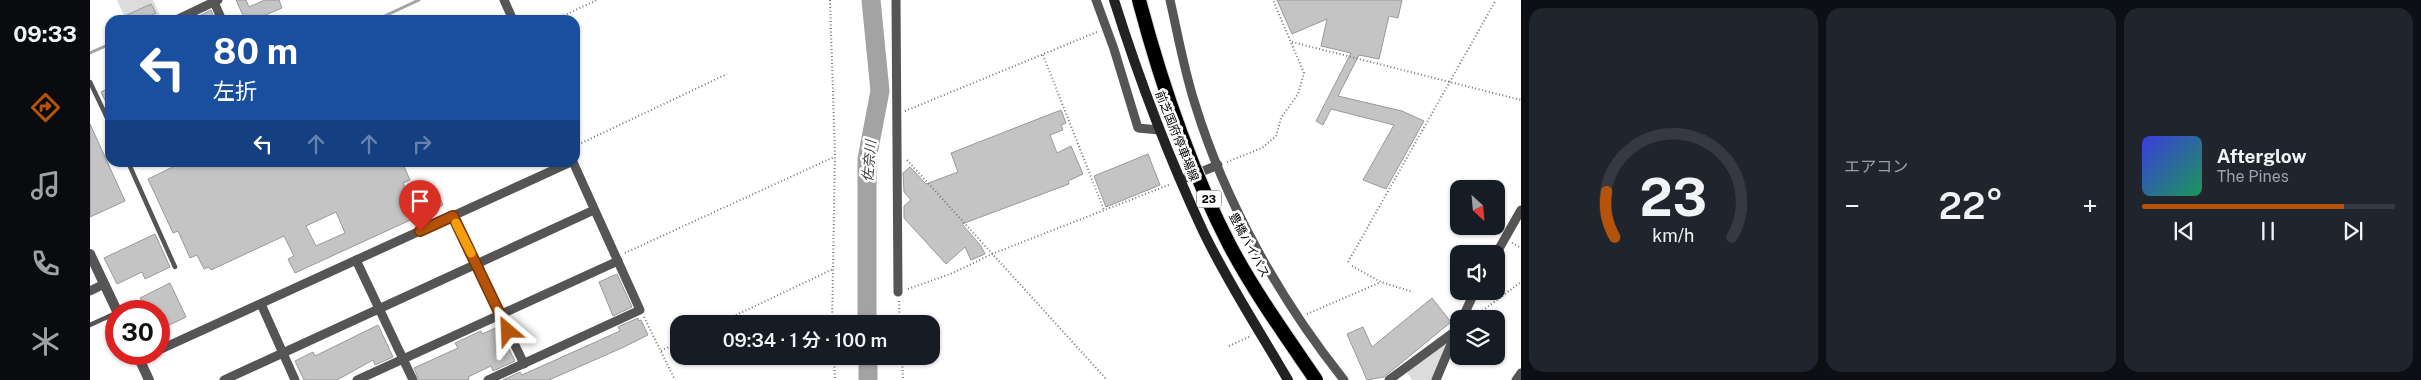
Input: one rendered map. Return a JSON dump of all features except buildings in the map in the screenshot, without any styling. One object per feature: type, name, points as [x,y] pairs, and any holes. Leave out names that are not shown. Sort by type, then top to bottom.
[{"type":"highway","name":"豊橋バイパス","points":[[1132,0],[1150,65],[1180,154],[1223,244],[1246,286],[1307,380]]},
{"type":"highway","name":"豊橋バイパス","points":[[1139,0],[1158,66],[1187,148],[1230,245],[1277,324],[1316,380]]},
{"type":"main road","name":"前芝国府停車場線","points":[[1114,0],[1159,130],[1203,231],[1234,292],[1288,380]]},
{"type":"street","points":[[504,0],[511,15]]},
{"type":"street","points":[[896,0],[899,151],[898,292]]},
{"type":"street","points":[[1096,0],[1138,128],[1159,130]]},
{"type":"street","points":[[1170,0],[1195,104],[1218,165],[1255,244],[1298,318],[1344,380]]},
{"type":"street","points":[[186,15],[215,1],[220,15]]},
{"type":"street","points":[[1181,180],[1218,165]]},
{"type":"street","points":[[170,345],[561,167]]},
{"type":"street","points":[[493,379],[640,310],[574,167]]},
{"type":"street","points":[[224,380],[594,210]]},
{"type":"street","points":[[1501,245],[1521,210]]},
{"type":"street","points":[[453,216],[524,364]]},
{"type":"street","points":[[90,254],[111,300]]},
{"type":"street","points":[[357,380],[617,259]]},
{"type":"street","points":[[356,260],[413,380]]},
{"type":"street","points":[[90,291],[104,284]]},
{"type":"street","points":[[261,304],[295,380]]},
{"type":"street","points":[[1389,380],[1450,334]]},
{"type":"street","points":[[1436,380],[1450,347]]},
{"type":"street","points":[[142,365],[149,380]]},
{"type":"street","points":[[1516,380],[1521,373]]},
{"type":"lane","points":[[90,82],[105,114]]},
{"type":"lane","points":[[130,167],[175,267]]},
{"type":"lane","points":[[90,325],[105,318]]},
{"type":"path","points":[[565,15],[598,0]]},
{"type":"path","points":[[830,0],[835,156],[832,315]]},
{"type":"path","points":[[1218,165],[1262,148],[1276,136],[1276,128],[1281,118],[1298,94],[1304,73],[1273,0]]},
{"type":"path","points":[[1348,262],[1449,80],[1496,0]]},
{"type":"path","points":[[898,114],[1106,28]]},
{"type":"path","points":[[1292,42],[1449,80],[1521,100]]},
{"type":"path","points":[[1043,55],[1104,210]]},
{"type":"path","points":[[580,144],[727,74]]},
{"type":"path","points":[[899,151],[1107,380]]},
{"type":"path","points":[[617,259],[835,156]]},
{"type":"path","points":[[899,315],[898,292],[953,273],[992,254],[1181,180]]},
{"type":"path","points":[[1352,266],[1381,282],[1413,292]]},
{"type":"path","points":[[736,315],[833,269]]},
{"type":"path","points":[[1298,318],[1381,282]]},
{"type":"path","points":[[1484,310],[1521,282]]},
{"type":"path","points":[[640,310],[675,380]]},
{"type":"path","points":[[1229,346],[1260,332]]},
{"type":"path","points":[[661,351],[670,346]]},
{"type":"path","points":[[834,365],[835,380]]},
{"type":"path","points":[[902,365],[903,380]]},
{"type":"shaded area","points":[[117,0],[153,0],[160,15],[124,15]]},
{"type":"shaded area","points":[[1449,339],[1434,380],[1412,380],[1406,371]]},
{"type":"waterway","points":[[387,15],[419,0]]},
{"type":"waterway","name":"佐奈川","points":[[867,315],[867,159],[880,91],[871,0]]},
{"type":"waterway","points":[[90,53],[105,46]]},
{"type":"waterway","name":"佐奈川","points":[[868,365],[868,380]]},
{"type":"slow traffic","points":[[456,223],[471,253]]},
{"type":"route","points":[[420,231],[453,216],[508,331]]}]
